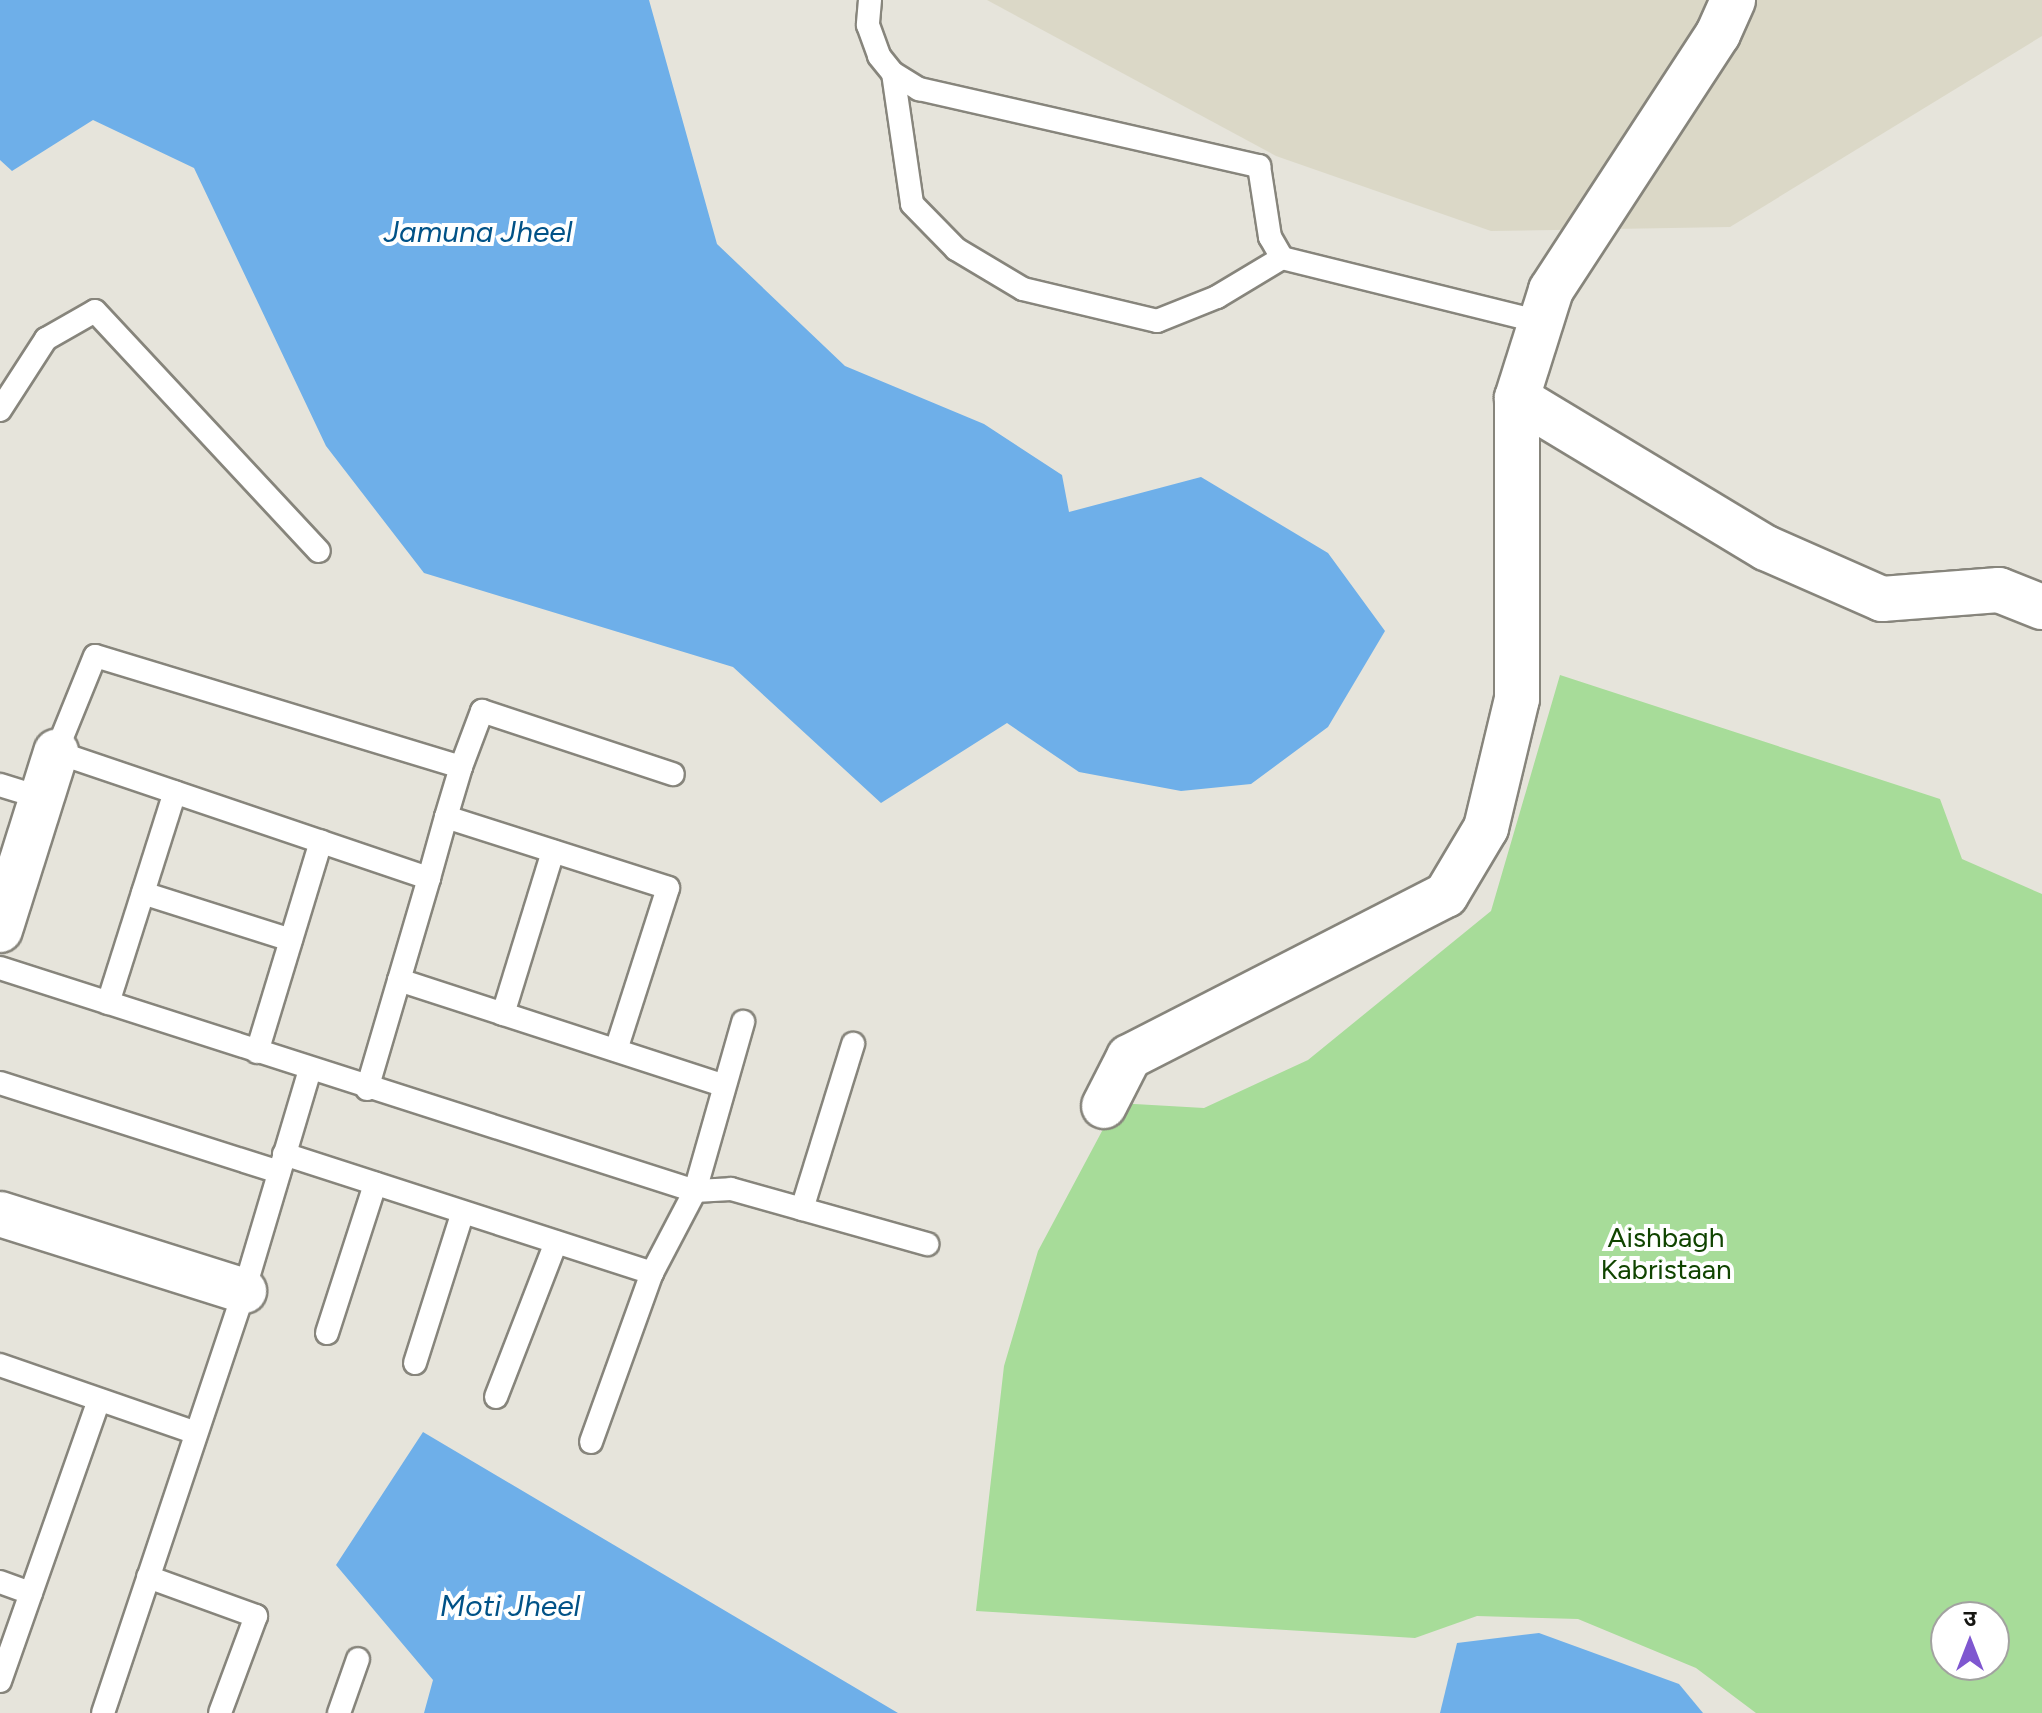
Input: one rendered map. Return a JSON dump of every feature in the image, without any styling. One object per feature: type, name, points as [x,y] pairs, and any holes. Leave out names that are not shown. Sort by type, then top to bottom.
[{"type":"street","points":[[1104,1106],[1129,1057],[1325,952],[1446,895],[1486,828],[1517,699],[1517,398],[1551,290],[1718,34],[1733,0]]},
{"type":"street","points":[[1517,398],[1766,548],[1882,599],[1999,590],[2042,607]]},
{"type":"street","points":[[0,930],[56,752]]},
{"type":"street","points":[[0,1214],[244,1291]]},
{"type":"lane","points":[[870,0],[868,25],[879,56],[893,73],[919,89],[1259,166],[1270,237],[1282,258]]},
{"type":"lane","points":[[893,73],[912,204],[956,249],[1023,289],[1157,321],[1217,297],[1282,258],[1541,322]]},
{"type":"lane","points":[[0,410],[46,339],[95,311],[319,551]]},
{"type":"lane","points":[[429,878],[56,752],[95,656],[461,767]]},
{"type":"lane","points":[[367,1089],[461,767],[482,711],[673,774]]},
{"type":"lane","points":[[0,785],[42,798]]},
{"type":"lane","points":[[108,1003],[175,792]]},
{"type":"lane","points":[[446,817],[668,888],[616,1050]]},
{"type":"lane","points":[[257,1052],[321,841]]},
{"type":"lane","points":[[503,1014],[553,851]]},
{"type":"lane","points":[[143,893],[291,940]]},
{"type":"lane","points":[[0,968],[367,1089],[695,1191],[731,1189],[927,1244]]},
{"type":"lane","points":[[399,980],[723,1085]]},
{"type":"lane","points":[[591,1442],[652,1273],[695,1191],[743,1022]]},
{"type":"lane","points":[[802,1209],[853,1044]]},
{"type":"lane","points":[[103,1713],[244,1291],[310,1070]]},
{"type":"lane","points":[[0,1083],[282,1163],[375,1184],[652,1273]]},
{"type":"lane","points":[[327,1333],[375,1184]]},
{"type":"lane","points":[[415,1363],[463,1212]]},
{"type":"lane","points":[[496,1397],[556,1242]]},
{"type":"lane","points":[[0,1365],[196,1433]]},
{"type":"lane","points":[[0,1681],[99,1400]]},
{"type":"lane","points":[[148,1577],[256,1616],[220,1713]]},
{"type":"lane","points":[[0,1582],[31,1593]]},
{"type":"lane","points":[[339,1713],[358,1659]]},
{"type":"shaded area","points":[[987,0],[2042,0],[2042,36],[1730,227],[1491,231],[1276,156]]},
{"type":"green space","name":"Aishbagh Kabristaan","points":[[1560,675],[1940,799],[1962,859],[2042,894],[2042,1713],[1756,1713],[1696,1668],[1578,1619],[1477,1616],[1415,1638],[976,1611],[1004,1366],[1038,1251],[1117,1103],[1204,1108],[1308,1060],[1491,911]]},
{"type":"water","name":"Jamuna Jheel","points":[[0,0],[649,0],[717,244],[845,366],[984,424],[1062,475],[1069,512],[1201,477],[1328,553],[1385,631],[1328,727],[1251,784],[1181,791],[1079,772],[1007,723],[881,803],[733,667],[424,573],[326,446],[194,168],[93,120],[12,171],[0,160]]},
{"type":"water","name":"Moti Jheel","points":[[423,1432],[898,1713],[424,1713],[433,1680],[336,1565]]},
{"type":"water","points":[[1539,1633],[1679,1684],[1703,1713],[1440,1713],[1457,1643]]}]
